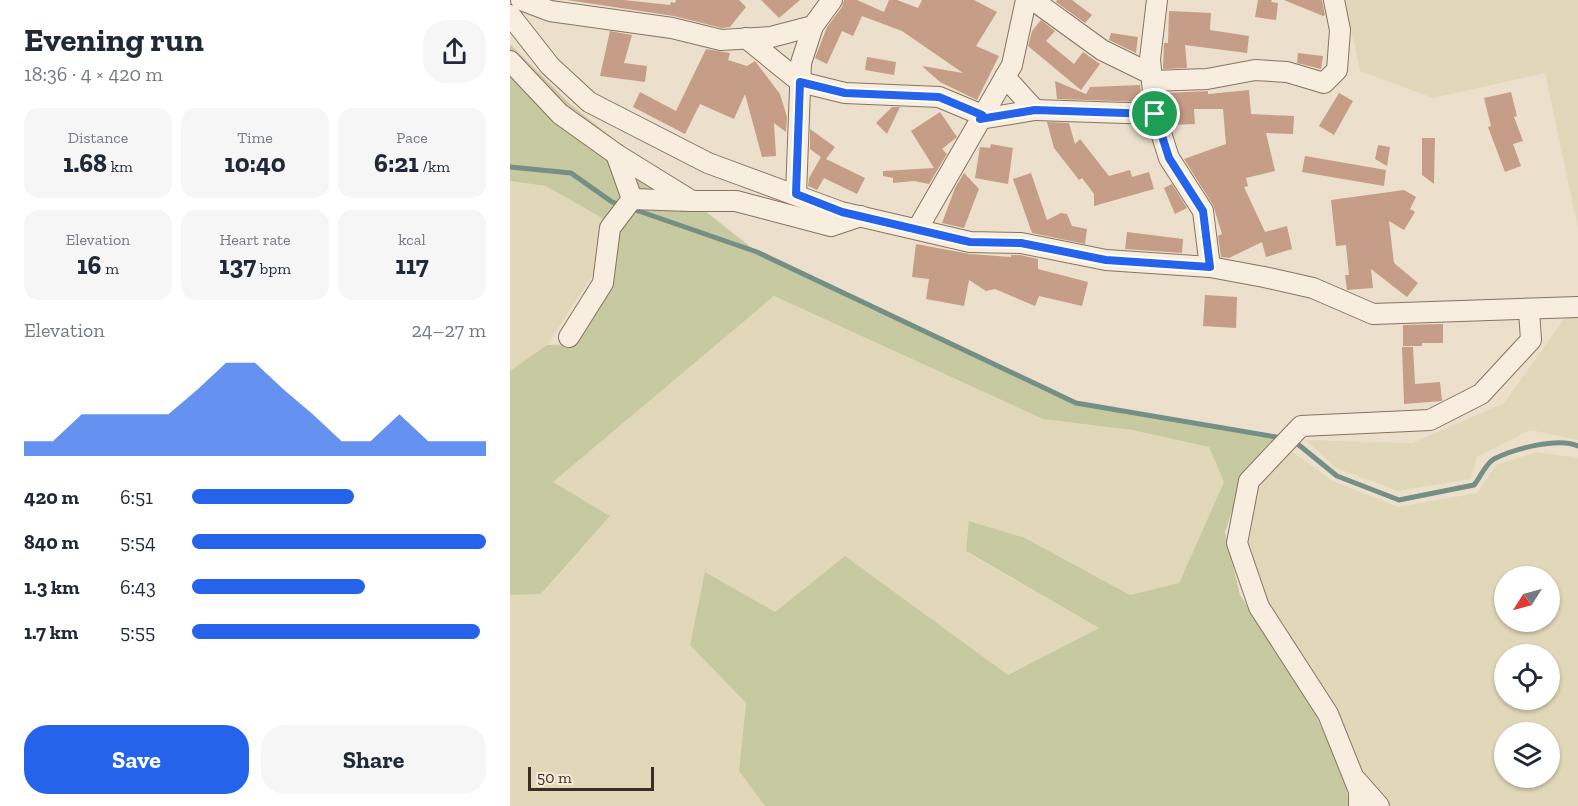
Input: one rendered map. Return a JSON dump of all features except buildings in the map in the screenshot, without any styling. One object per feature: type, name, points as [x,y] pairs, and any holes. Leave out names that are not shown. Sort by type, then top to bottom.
[{"type":"street","points":[[520,0],[550,11],[672,28],[721,40],[771,37],[813,26]]},
{"type":"street","points":[[796,194],[801,63],[813,26],[832,0]]},
{"type":"street","points":[[918,228],[1012,65],[1026,0]]},
{"type":"street","points":[[1033,0],[1102,50],[1152,77],[1207,79],[1255,70],[1287,72],[1324,83],[1337,69],[1340,30],[1334,0]]},
{"type":"street","points":[[1157,0],[1150,59],[1155,114],[1169,158],[1203,211],[1210,267]]},
{"type":"street","points":[[510,15],[550,66],[589,102],[708,163],[842,212],[970,242],[1021,243],[1106,260],[1210,267],[1313,288],[1372,314],[1578,307]]},
{"type":"street","points":[[746,38],[800,82],[845,93],[939,97],[981,117],[1035,110],[1155,114]]},
{"type":"street","points":[[510,61],[560,114],[616,154],[692,201]]},
{"type":"street","points":[[1005,77],[1035,110]]},
{"type":"street","points":[[616,154],[632,199]]},
{"type":"street","points":[[632,199],[736,201],[831,226],[861,216]]},
{"type":"street","points":[[569,337],[603,283],[610,228],[632,199]]},
{"type":"street","points":[[1359,806],[1359,791],[1328,714],[1259,607],[1237,543],[1250,481],[1301,426],[1430,420],[1481,394],[1531,340],[1529,310]]},
{"type":"street","points":[[1352,776],[1379,806]]},
{"type":"shaded area","points":[[1345,0],[1578,0],[1578,228],[1545,73],[1433,98],[1360,71]]},
{"type":"shaded area","points":[[510,181],[546,186],[607,221],[594,273],[547,345],[510,371]]},
{"type":"shaded area","points":[[774,296],[1043,419],[1132,430],[1209,447],[1224,482],[1179,583],[1130,595],[1025,538],[966,552],[1099,628],[1007,675],[845,556],[775,612],[690,645],[746,703],[739,771],[765,806],[510,806],[510,595],[542,594],[610,516],[553,482]]},
{"type":"shaded area","points":[[1578,300],[1578,440],[1530,430],[1477,457],[1470,479],[1398,491],[1336,468],[1306,440],[1412,443],[1504,403]]},
{"type":"shaded area","points":[[1290,450],[1333,481],[1398,507],[1477,493],[1496,465],[1536,452],[1578,458],[1578,806],[1390,806],[1359,770],[1267,609],[1244,544],[1254,484]]},
{"type":"green space","points":[[510,44],[571,105],[692,201],[632,199],[607,221],[546,186],[510,181]]},
{"type":"green space","points":[[636,206],[700,207],[757,252],[1076,403],[1281,438],[1243,479],[1225,532],[1240,595],[1315,713],[1347,785],[1348,806],[765,806],[739,771],[746,703],[690,645],[705,572],[775,612],[845,556],[1008,675],[1099,628],[966,551],[969,521],[1025,538],[1130,595],[1179,583],[1224,482],[1209,447],[1132,430],[1043,419],[774,296],[553,482],[610,516],[541,594],[510,595],[510,371],[547,345],[577,344],[612,283],[616,231]]},
{"type":"waterway","points":[[510,167],[571,173],[612,202],[621,205]]},
{"type":"waterway","points":[[630,208],[757,252],[1076,403],[1282,438]]},
{"type":"waterway","points":[[1294,441],[1337,476],[1399,500],[1474,485],[1491,461],[1512,451],[1536,445],[1559,443],[1578,446]]},
{"type":"route","points":[[800,82],[845,93],[939,97],[982,115],[980,119],[1035,110],[1155,114],[1169,158],[1203,211],[1210,267],[1106,260],[1021,243],[970,242],[842,212],[796,194],[800,82]]}]
